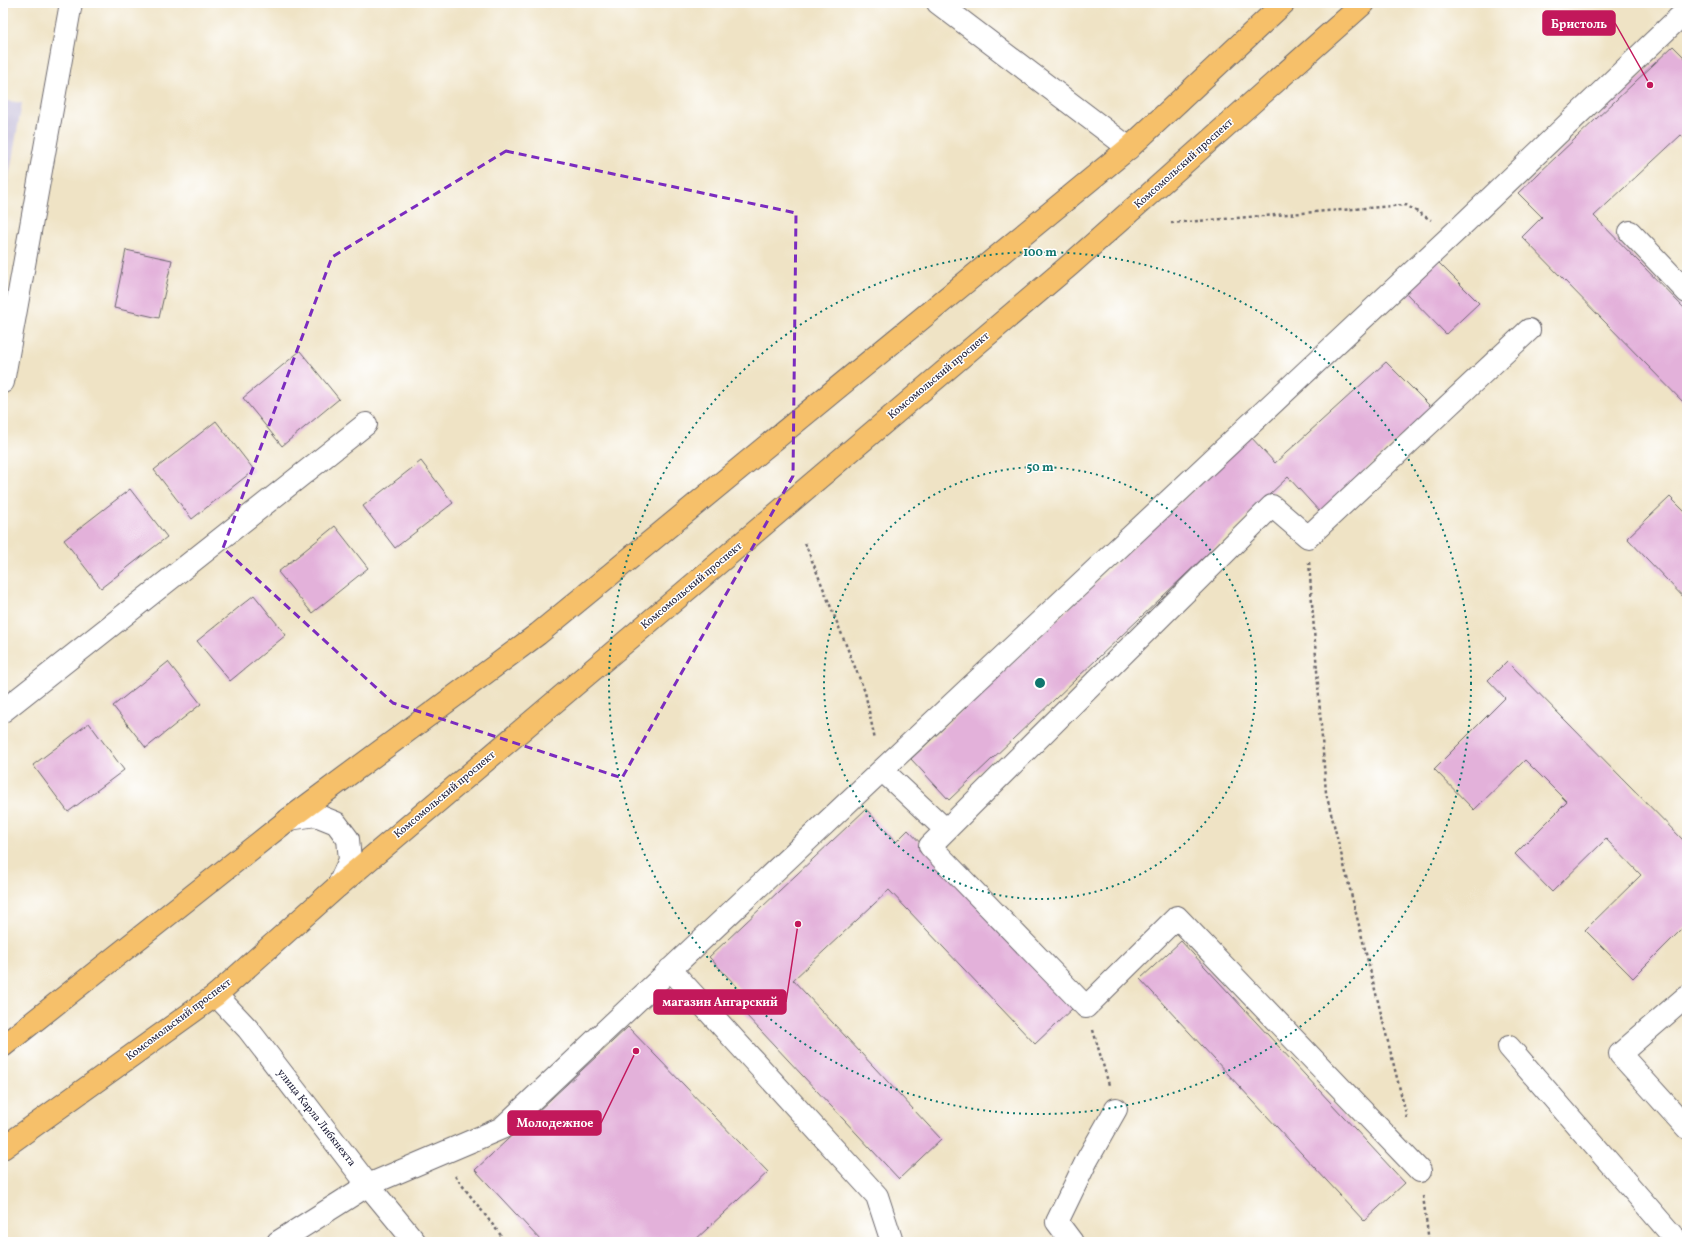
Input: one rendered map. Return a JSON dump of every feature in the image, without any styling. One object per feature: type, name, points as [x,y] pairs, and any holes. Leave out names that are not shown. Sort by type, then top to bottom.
[{"type":"main road","points":[[3,1046],[289,819],[538,634],[1129,148],[1284,3]]},
{"type":"main road","name":"Комсомольский проспект","points":[[3,1148],[216,995],[338,886],[1071,264],[1364,3]]},
{"type":"street","points":[[3,382],[71,3]]},
{"type":"street","points":[[938,3],[1129,148]]},
{"type":"street","points":[[278,1242],[368,1185],[502,1128],[1454,233],[1684,10]]},
{"type":"street","points":[[1630,232],[1687,292]]},
{"type":"street","points":[[1420,1171],[1177,917],[1086,1007],[930,846],[1272,506],[1308,538],[1529,330]]},
{"type":"street","points":[[3,711],[366,424]]},
{"type":"street","points":[[882,770],[946,830]]},
{"type":"street","points":[[289,819],[316,815],[336,823],[348,839],[350,860],[338,886]]},
{"type":"street","points":[[670,969],[877,1196],[892,1242]]},
{"type":"street","name":"улица Карла Либкнехта","points":[[216,995],[248,1029],[368,1185],[415,1242]]},
{"type":"street","points":[[1687,996],[1620,1054],[1687,1128]]},
{"type":"street","points":[[1509,1047],[1678,1242]]},
{"type":"street","points":[[1072,1242],[1056,1222],[1116,1109]]},
{"type":"path","points":[[1170,223],[1406,205],[1454,233]]},
{"type":"path","points":[[1308,538],[1326,793],[1409,1125]]},
{"type":"path","points":[[805,543],[865,692],[882,770]]},
{"type":"path","points":[[1086,1007],[1116,1109]]},
{"type":"path","points":[[439,1154],[506,1242]]},
{"type":"path","points":[[1420,1171],[1429,1242]]},
{"type":"highlighted area","points":[[506,151],[796,213],[793,476],[622,778],[393,703],[223,548],[332,257]]},
{"type":"shaded area","points":[[3,100],[22,103],[3,212]]},
{"type":"building","points":[[1673,46],[1687,60],[1687,141],[1681,135],[1594,216],[1687,311],[1687,406],[1522,237],[1542,217],[1518,193]]},
{"type":"building","points":[[126,250],[172,260],[159,318],[114,308]]},
{"type":"building","points":[[1436,260],[1479,303],[1446,334],[1405,292]]},
{"type":"building","points":[[300,351],[339,399],[282,446],[243,398]]},
{"type":"building","points":[[1386,362],[1432,408],[1320,512],[1288,477],[949,800],[911,759],[1250,436],[1275,463]]},
{"type":"building","points":[[216,421],[254,470],[192,519],[154,470]]},
{"type":"building","points":[[421,461],[453,503],[395,548],[363,506]]},
{"type":"building","points":[[130,489],[167,537],[101,588],[64,540]]},
{"type":"building","points":[[1670,497],[1687,514],[1687,601],[1627,538]]},
{"type":"building","points":[[335,526],[368,568],[312,613],[278,572]]},
{"type":"building","points":[[254,595],[286,635],[230,681],[197,641]]},
{"type":"building","points":[[1507,661],[1687,844],[1687,924],[1633,978],[1585,930],[1641,875],[1606,839],[1552,892],[1515,854],[1567,802],[1525,760],[1474,810],[1434,769],[1505,698],[1488,680]]},
{"type":"building","points":[[168,662],[201,704],[146,748],[113,706]]},
{"type":"building","points":[[89,723],[124,770],[68,812],[33,765]]},
{"type":"building","points":[[866,809],[896,842],[908,830],[1075,1006],[1035,1044],[889,890],[793,980],[941,1139],[899,1179],[733,1001],[742,992],[709,957]]},
{"type":"building","points":[[1181,941],[1405,1183],[1364,1221],[1140,979]]},
{"type":"building","points":[[628,1027],[768,1172],[693,1242],[542,1242],[475,1170]]},
{"type":"place","name":"Бристоль","points":[[1650,85]]},
{"type":"place","name":"магазин Ангарский","points":[[798,924]]},
{"type":"place","name":"Молодежное","points":[[636,1051]]}]
